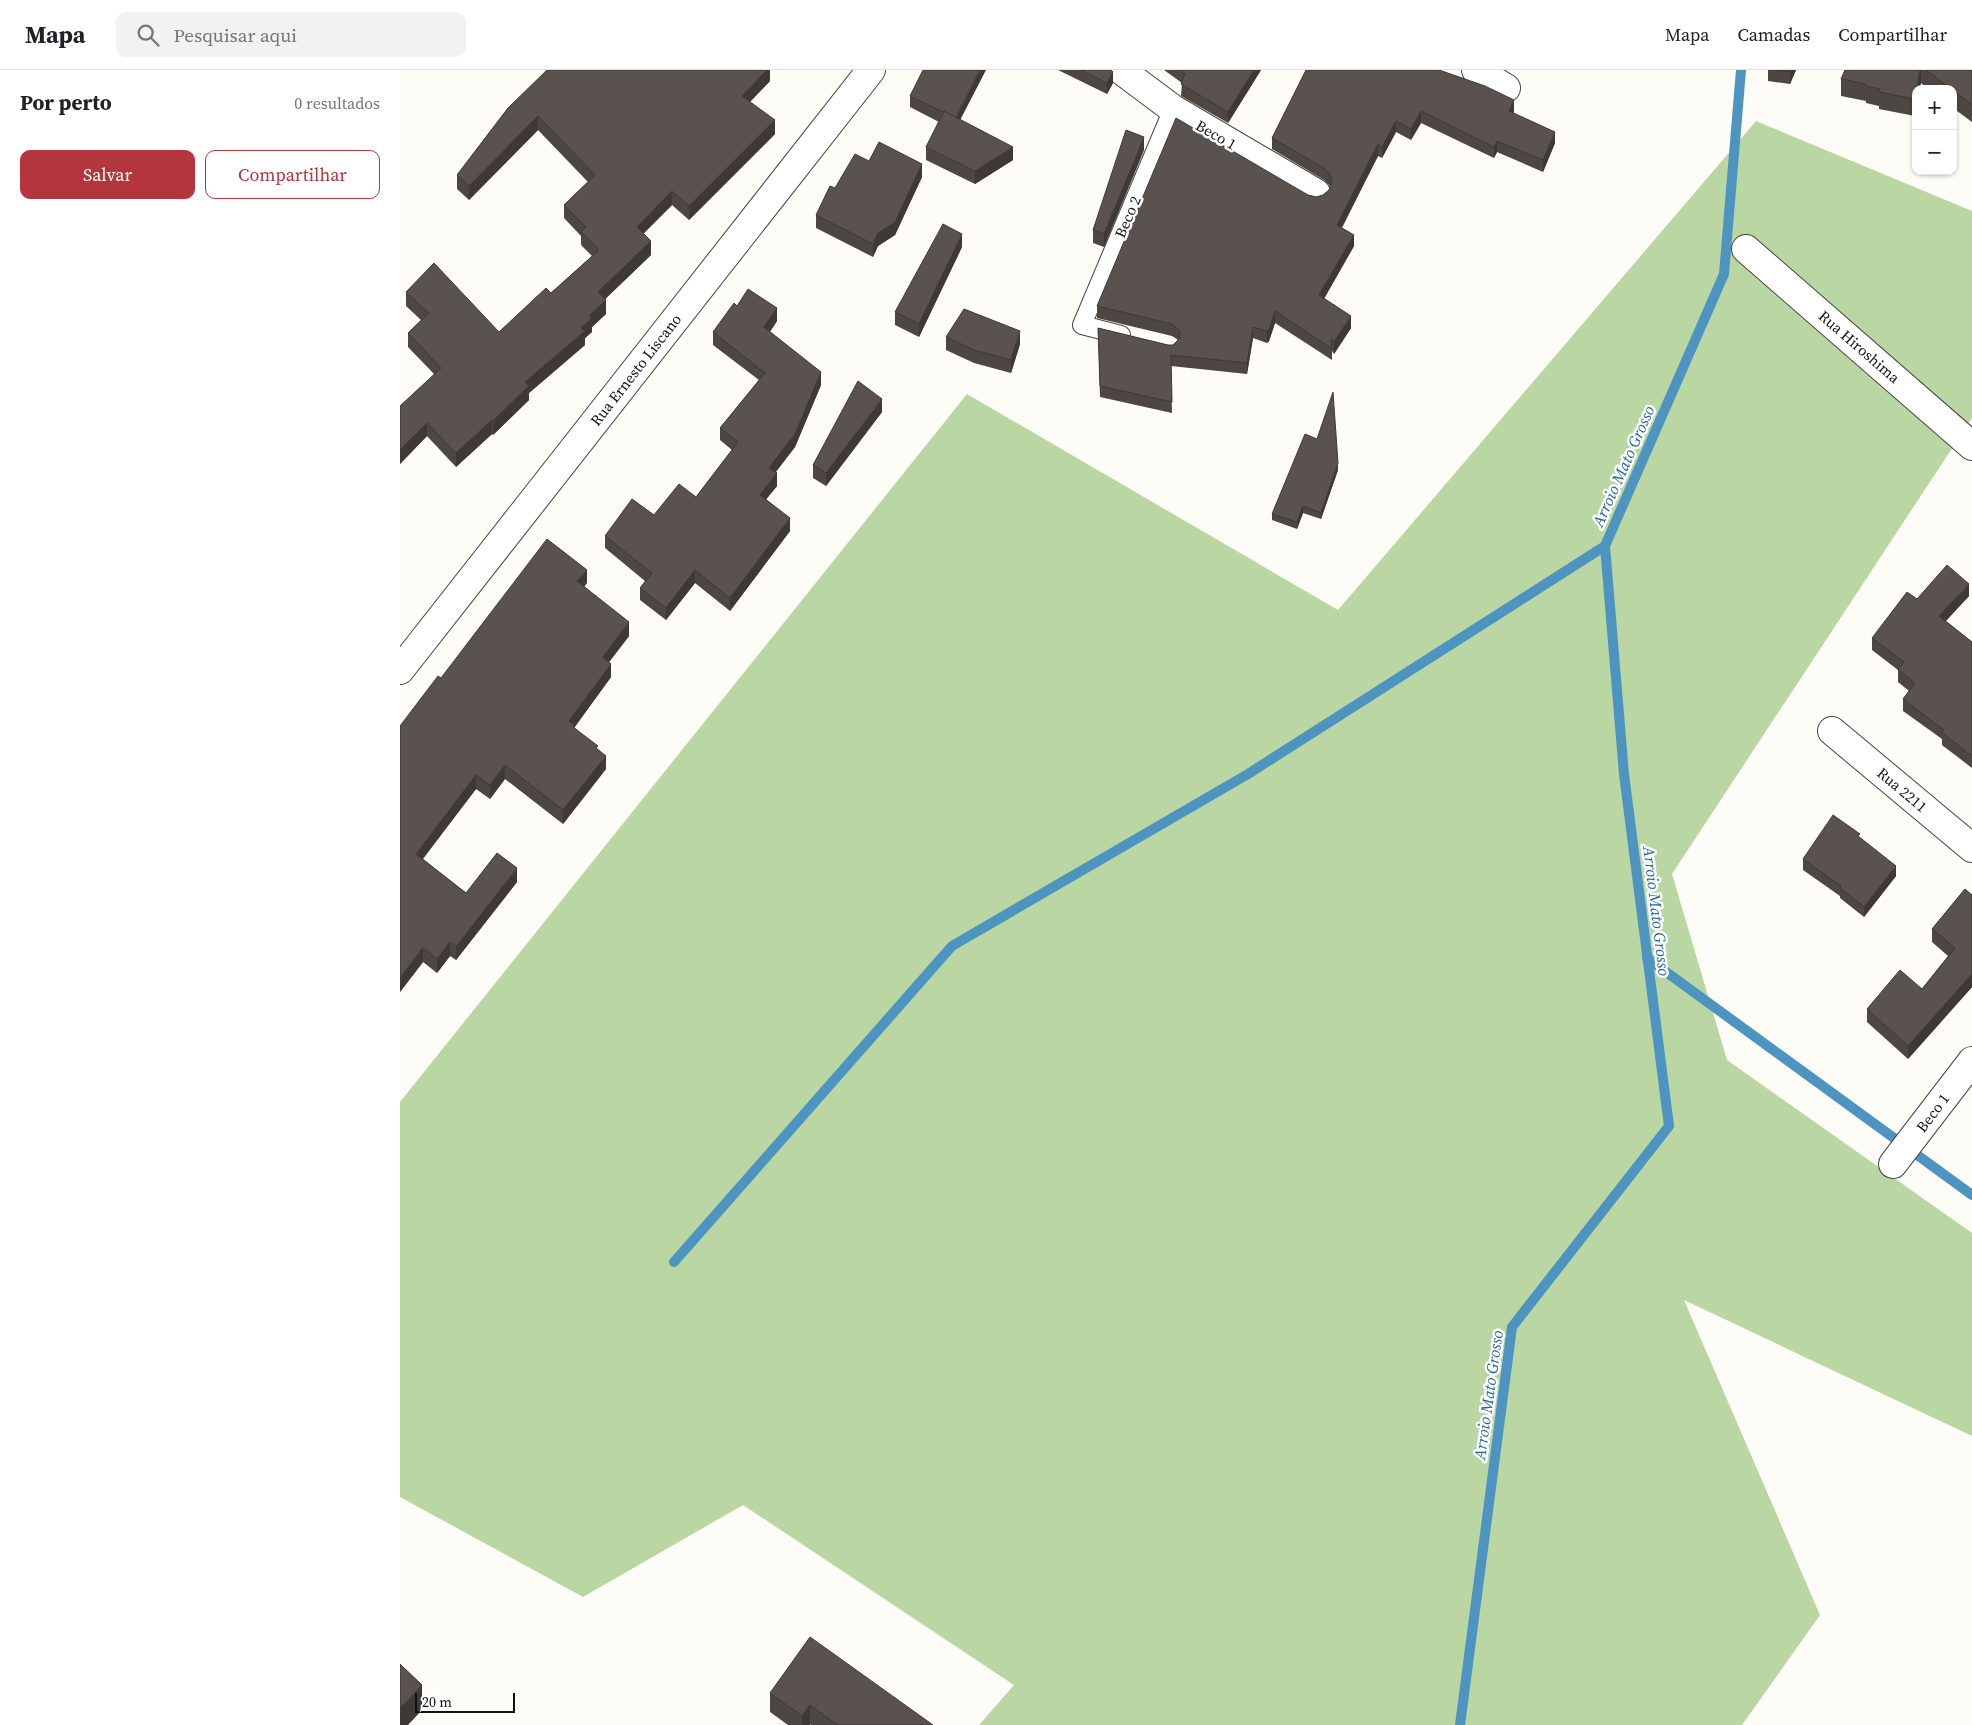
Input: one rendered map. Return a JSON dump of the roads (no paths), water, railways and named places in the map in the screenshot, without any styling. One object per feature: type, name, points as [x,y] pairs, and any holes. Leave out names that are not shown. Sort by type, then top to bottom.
[{"type":"street","name":"Rua Ernesto Liscano","points":[[400,670],[871,70]]},
{"type":"street","name":"Beco 1","points":[[1121,70],[1173,109],[1316,193]]},
{"type":"street","points":[[1476,70],[1506,88]]},
{"type":"street","name":"Rua Hiroshima","points":[[1746,249],[1972,446]]},
{"type":"street","name":"Rua 2211","points":[[1832,731],[1972,848]]},
{"type":"street","name":"Beco 1","points":[[1893,1164],[1972,1061]]},
{"type":"lane","name":"Beco 2","points":[[1135,338],[1082,326],[1173,109]]},
{"type":"waterway","name":"Arroio Mato Grosso","points":[[1460,1725],[1512,1327],[1669,1126],[1624,774],[1605,546],[1724,274],[1741,70]]},
{"type":"waterway","points":[[674,1262],[952,946],[1248,774],[1605,546]]},
{"type":"waterway","points":[[1647,958],[1972,1195]]}]
